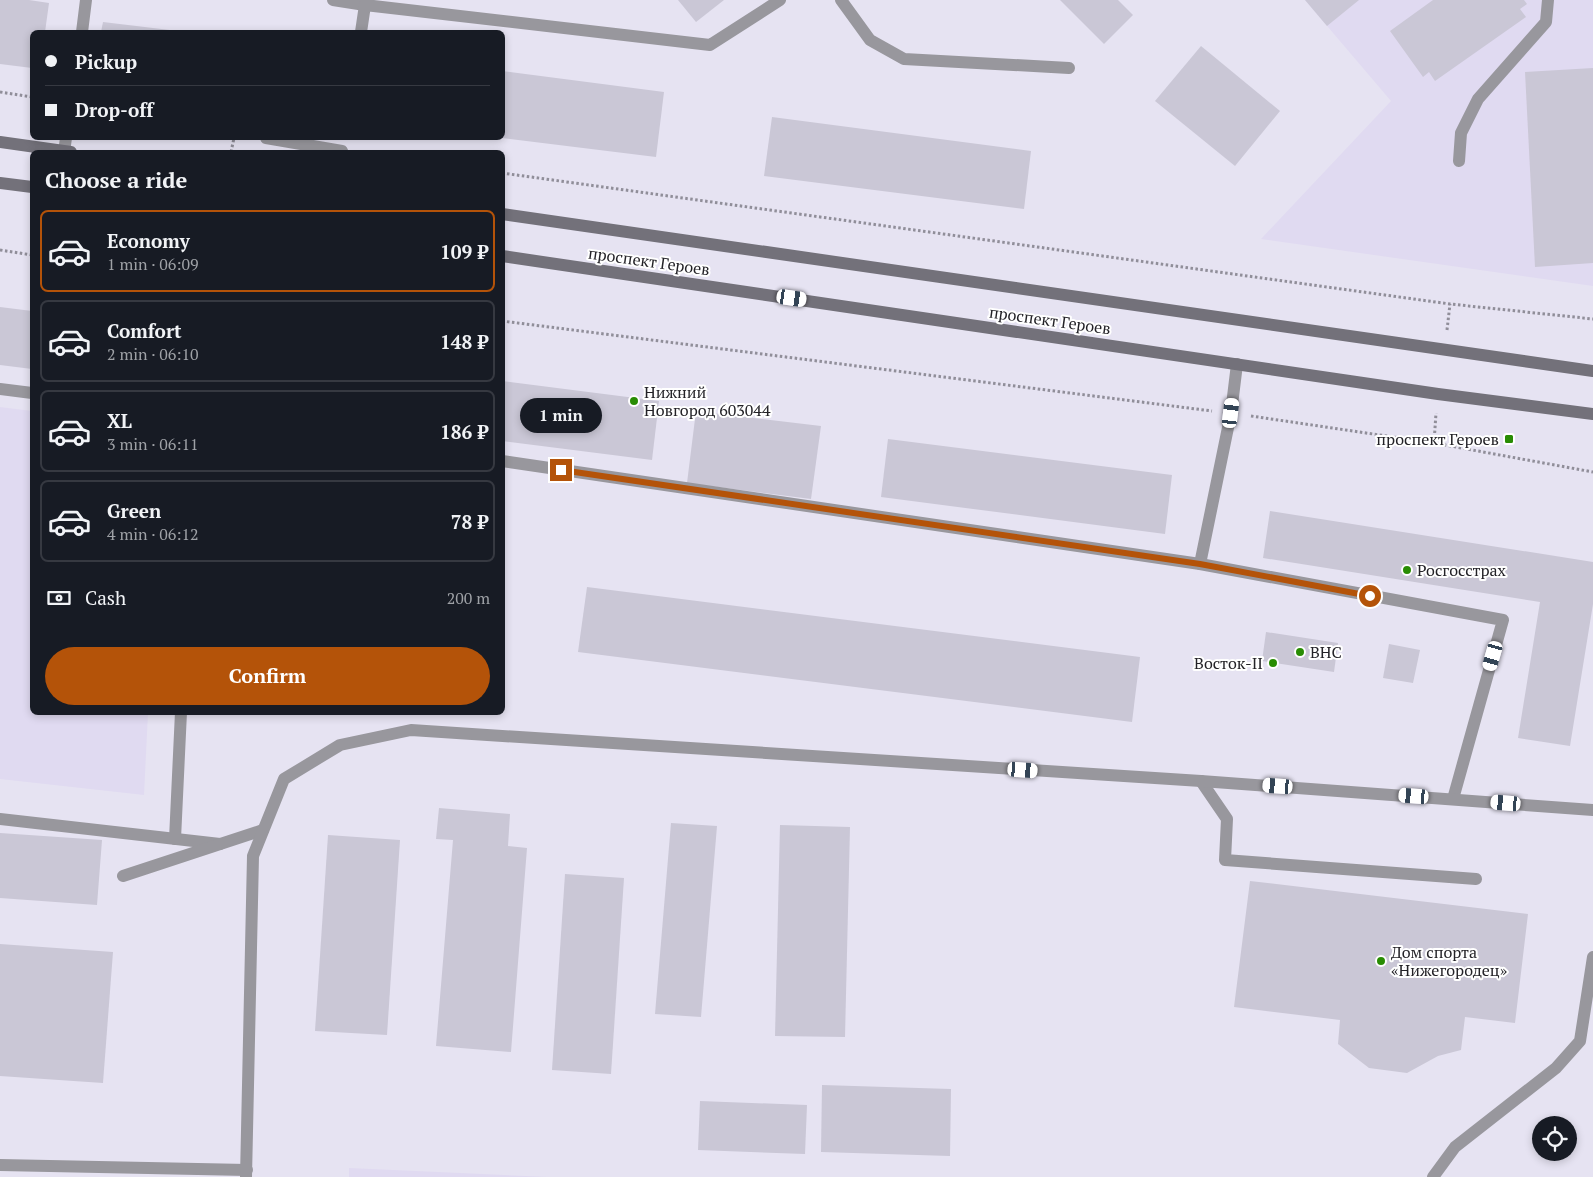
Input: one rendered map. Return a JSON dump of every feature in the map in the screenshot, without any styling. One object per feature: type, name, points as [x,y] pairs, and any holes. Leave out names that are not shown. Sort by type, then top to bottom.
[{"type":"main road","points":[[0,142],[54,150]]},
{"type":"main road","points":[[0,183],[30,188]]},
{"type":"main road","name":"проспект Героев","points":[[505,214],[1593,371]]},
{"type":"main road","name":"проспект Героев","points":[[505,256],[1438,394],[1593,414]]},
{"type":"lane","points":[[82,30],[86,0]]},
{"type":"lane","points":[[333,0],[710,45],[780,0]]},
{"type":"lane","points":[[841,0],[870,40],[904,59],[1069,68]]},
{"type":"lane","points":[[1459,161],[1460,133],[1478,99],[1546,22],[1548,0]]},
{"type":"lane","points":[[361,30],[365,5]]},
{"type":"lane","points":[[277,140],[331,150]]},
{"type":"lane","points":[[1200,564],[1231,413],[1237,364]]},
{"type":"lane","points":[[0,389],[30,393]]},
{"type":"lane","points":[[505,461],[1200,564],[1503,620],[1453,799]]},
{"type":"lane","points":[[175,839],[181,715]]},
{"type":"lane","points":[[0,1165],[246,1174],[252,856],[284,779],[340,745],[411,730],[1201,781],[1593,810]]},
{"type":"lane","points":[[1201,781],[1227,819],[1225,860],[1476,879]]},
{"type":"lane","points":[[0,819],[220,844]]},
{"type":"lane","points":[[123,876],[263,830]]},
{"type":"lane","points":[[1433,1177],[1455,1147],[1556,1068],[1580,1041],[1593,957]]},
{"type":"path","points":[[0,92],[30,97]]},
{"type":"path","points":[[505,173],[1450,304],[1593,319]]},
{"type":"path","points":[[0,250],[30,255]]},
{"type":"path","points":[[505,322],[1231,413],[1434,443],[1593,472]]},
{"type":"shaded area","points":[[1305,0],[1593,0],[1593,286],[1261,239],[1391,101]]},
{"type":"shaded area","points":[[0,407],[30,411],[30,715],[148,715],[144,795],[0,779]]},
{"type":"shaded area","points":[[349,1168],[547,1177],[349,1177]]},
{"type":"building","points":[[0,0],[29,0],[49,3],[45,30],[30,30],[30,68],[0,64]]},
{"type":"building","points":[[678,0],[724,0],[696,22]]},
{"type":"building","points":[[1060,0],[1118,0],[1133,15],[1104,44]]},
{"type":"building","points":[[1305,0],[1359,0],[1327,26]]},
{"type":"building","points":[[1433,0],[1524,0],[1527,4],[1520,9],[1526,17],[1435,81],[1429,72],[1423,77],[1390,31]]},
{"type":"building","points":[[103,22],[170,30],[101,30]]},
{"type":"building","points":[[1201,46],[1280,111],[1235,166],[1155,101]]},
{"type":"building","points":[[1593,68],[1593,263],[1535,267],[1525,72]]},
{"type":"building","points":[[505,71],[664,92],[656,157],[505,138]]},
{"type":"building","points":[[772,117],[1031,151],[1024,209],[764,176]]},
{"type":"building","points":[[0,307],[30,311],[30,369],[0,365]]},
{"type":"building","points":[[505,381],[659,401],[652,460],[505,441]]},
{"type":"building","points":[[696,411],[821,426],[811,499],[687,483]]},
{"type":"building","points":[[888,439],[1172,475],[1165,534],[881,497]]},
{"type":"building","points":[[1270,511],[1593,562],[1593,604],[1570,746],[1518,738],[1540,602],[1263,558]]},
{"type":"building","points":[[587,587],[1140,657],[1132,722],[578,652]]},
{"type":"building","name":"ВНС","points":[[1266,632],[1338,643],[1334,672],[1262,661]]},
{"type":"building","points":[[1389,644],[1420,650],[1413,683],[1383,678]]},
{"type":"building","points":[[439,808],[510,814],[508,846],[527,848],[511,1052],[436,1046],[453,840],[436,839]]},
{"type":"building","points":[[671,823],[717,826],[701,1017],[655,1014]]},
{"type":"building","points":[[780,825],[850,827],[845,1037],[775,1036]]},
{"type":"building","points":[[0,833],[102,840],[97,905],[0,898]]},
{"type":"building","points":[[328,835],[400,840],[387,1035],[315,1031]]},
{"type":"building","points":[[565,874],[624,878],[611,1074],[552,1070]]},
{"type":"building","name":"Дом спорта «Нижегородец»","points":[[1250,881],[1528,914],[1515,1023],[1465,1017],[1461,1050],[1438,1056],[1407,1073],[1369,1068],[1338,1044],[1340,1020],[1234,1007]]},
{"type":"building","points":[[0,944],[113,952],[103,1083],[0,1076]]},
{"type":"building","points":[[822,1085],[951,1089],[950,1156],[821,1152]]},
{"type":"building","points":[[700,1101],[807,1105],[805,1154],[698,1150]]},
{"type":"place","name":"Нижний Новгород 603044","points":[[634,401]]},
{"type":"place","name":"проспект Героев","points":[[1509,439]]},
{"type":"place","name":"Росгосстрах","points":[[1407,570]]},
{"type":"place","name":"ВНС","points":[[1300,652]]},
{"type":"place","name":"Восток-II","points":[[1273,663]]},
{"type":"place","name":"Дом спорта «Нижегородец»","points":[[1381,961]]},
{"type":"route","points":[[561,470],[1200,564],[1370,596]]}]
